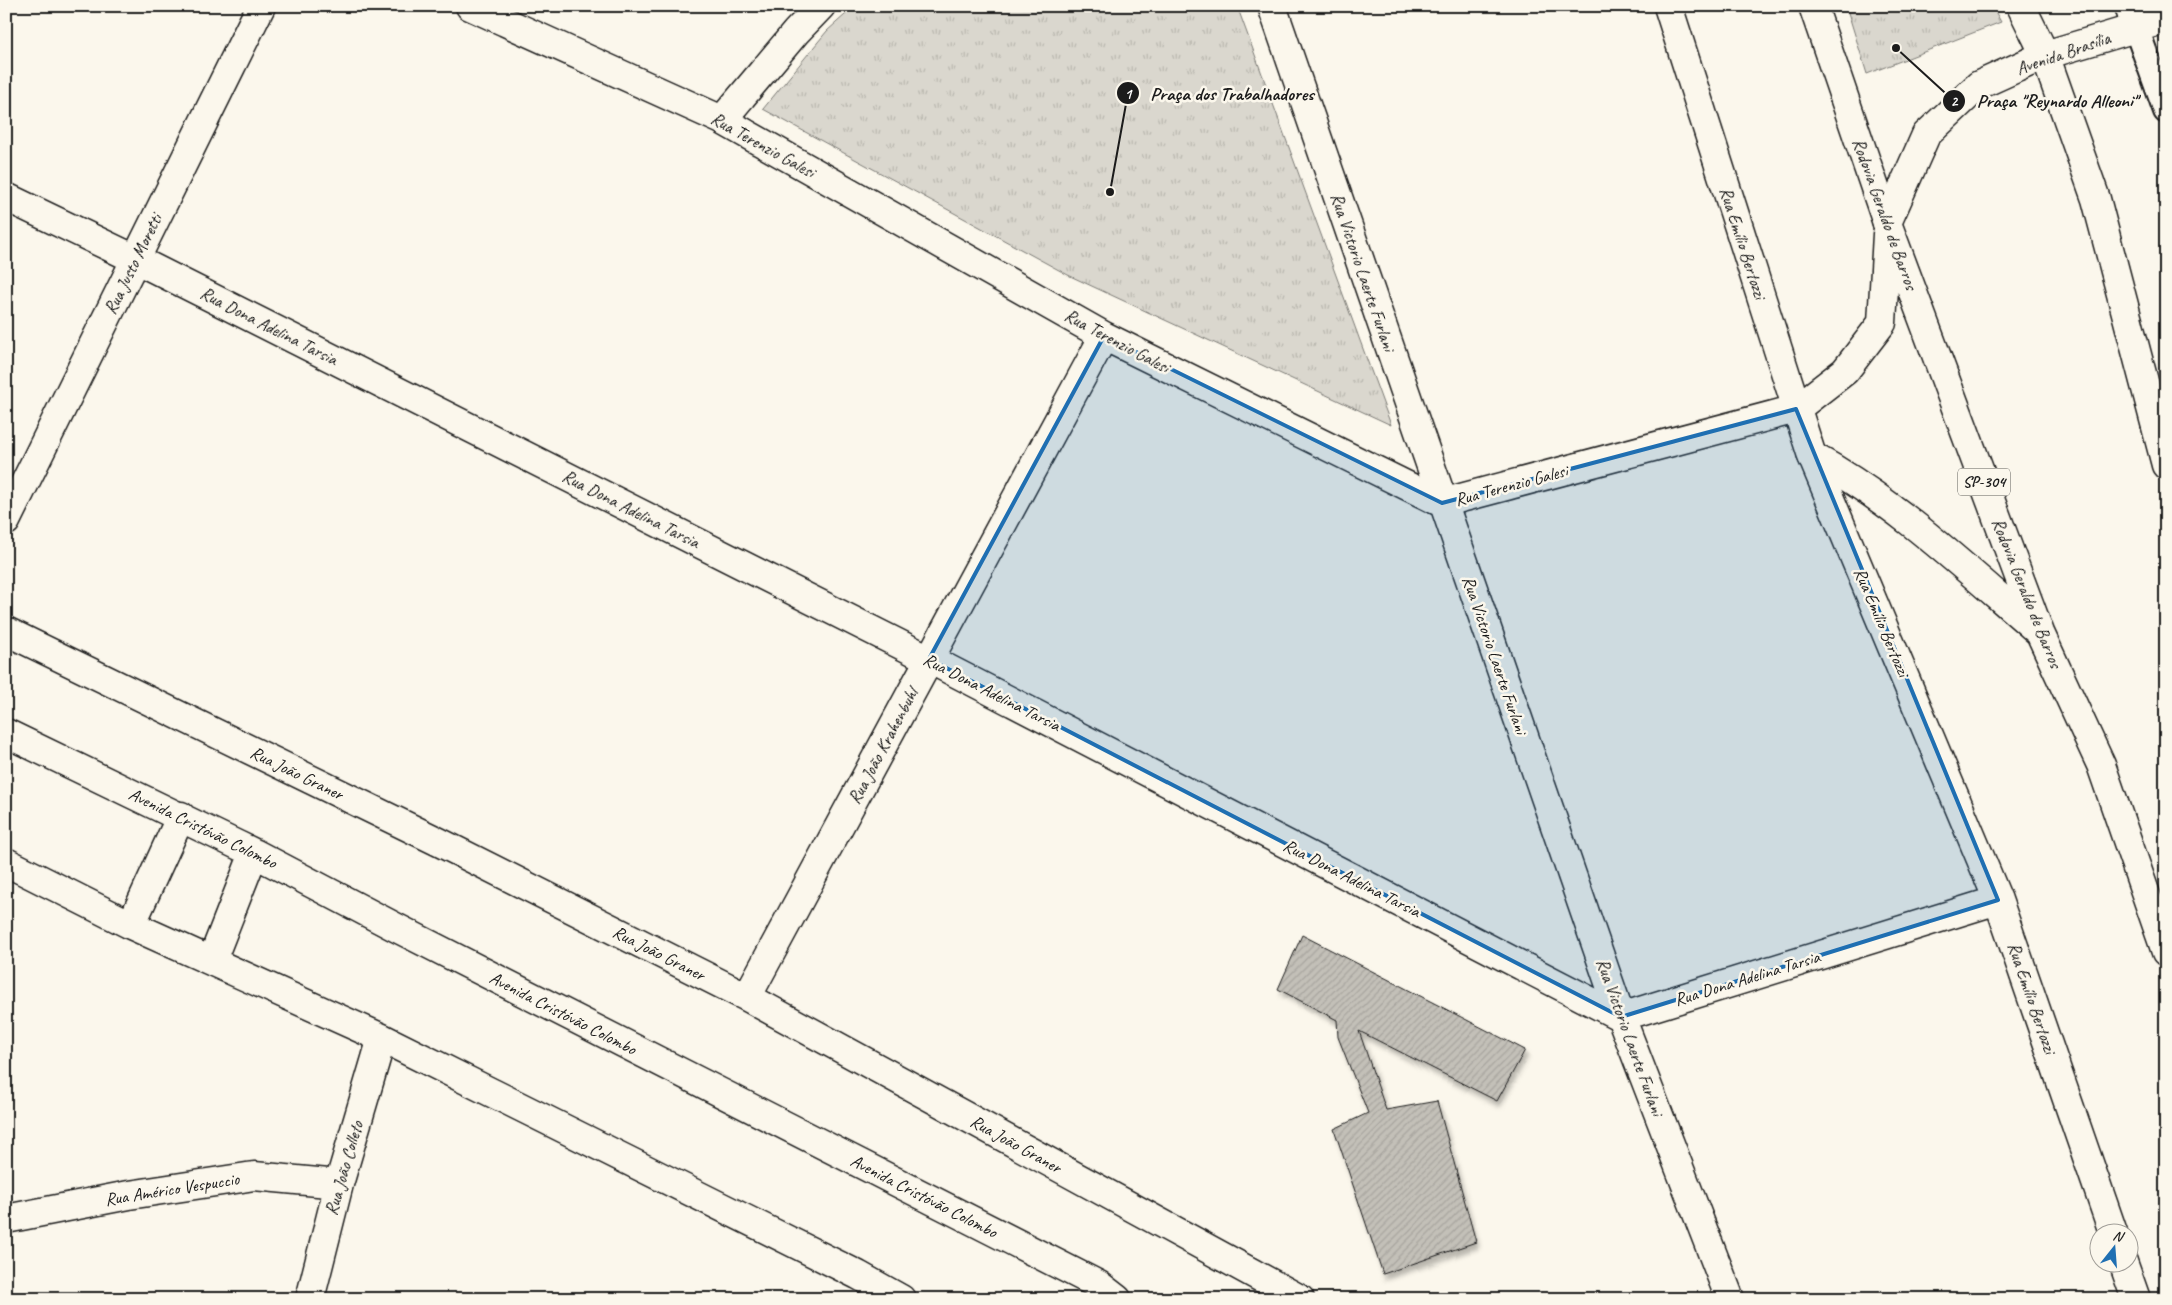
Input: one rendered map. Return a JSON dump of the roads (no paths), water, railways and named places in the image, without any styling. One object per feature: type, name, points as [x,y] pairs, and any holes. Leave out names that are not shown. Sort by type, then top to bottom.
[{"type":"main road","name":"Rua Justo Moretti","points":[[6,521],[261,6]]},
{"type":"main road","name":"Rua Terenzio Galesi","points":[[470,6],[722,120],[1104,336],[1442,503],[1796,409]]},
{"type":"main road","points":[[722,120],[796,32],[821,6]]},
{"type":"main road","name":"Rua Victorio Laerte Furlani","points":[[1272,6],[1621,1017],[1730,1299]]},
{"type":"main road","name":"Rua Emílio Bertozzi","points":[[1668,6],[1796,409],[1806,431],[1812,456],[1998,900],[2110,1222]]},
{"type":"main road","name":"Rodovia Geraldo de Barros","points":[[1812,6],[1887,222],[2040,633],[2101,765],[2166,952]]},
{"type":"main road","points":[[2021,6],[2045,55],[2096,198],[2166,465]]},
{"type":"main road","name":"Avenida Brasília","points":[[1887,222],[1926,135],[1979,85],[2133,17],[2166,19]]},
{"type":"main road","name":"Rua Dona Adelina Tarsia","points":[[6,197],[136,259],[930,659],[1621,1017],[1998,900]]},
{"type":"main road","points":[[1796,409],[1844,371],[1882,323],[1887,222]]},
{"type":"main road","name":"Rua João Krahenbuhl","points":[[747,997],[1104,336]]},
{"type":"main road","points":[[1812,456],[1877,496],[1929,537],[2040,633]]},
{"type":"main road","name":"Rua João Graner","points":[[6,631],[439,842],[747,997],[1300,1299]]},
{"type":"main road","name":"Avenida Cristóvão Colombo","points":[[6,733],[254,853],[397,928],[1099,1285],[1117,1299]]},
{"type":"main road","points":[[2101,765],[2166,921]]},
{"type":"main road","points":[[131,925],[180,816]]},
{"type":"main road","points":[[212,960],[254,853]]},
{"type":"main road","points":[[6,862],[131,925],[382,1038],[858,1275],[901,1299]]},
{"type":"main road","name":"Rua João Colleto","points":[[310,1299],[339,1184],[382,1038]]},
{"type":"main road","name":"Rua Américo Vespuccio","points":[[6,1220],[129,1195],[254,1176],[339,1184]]},
{"type":"main road","points":[[2127,1272],[2136,1299]]},
{"type":"lane","points":[[2133,17],[2166,111]]},
{"type":"place","name":"Praça \"Reynardo Alleoni\"","points":[[1896,48]]},
{"type":"place","name":"Praça dos Trabalhadores","points":[[1110,192]]}]
